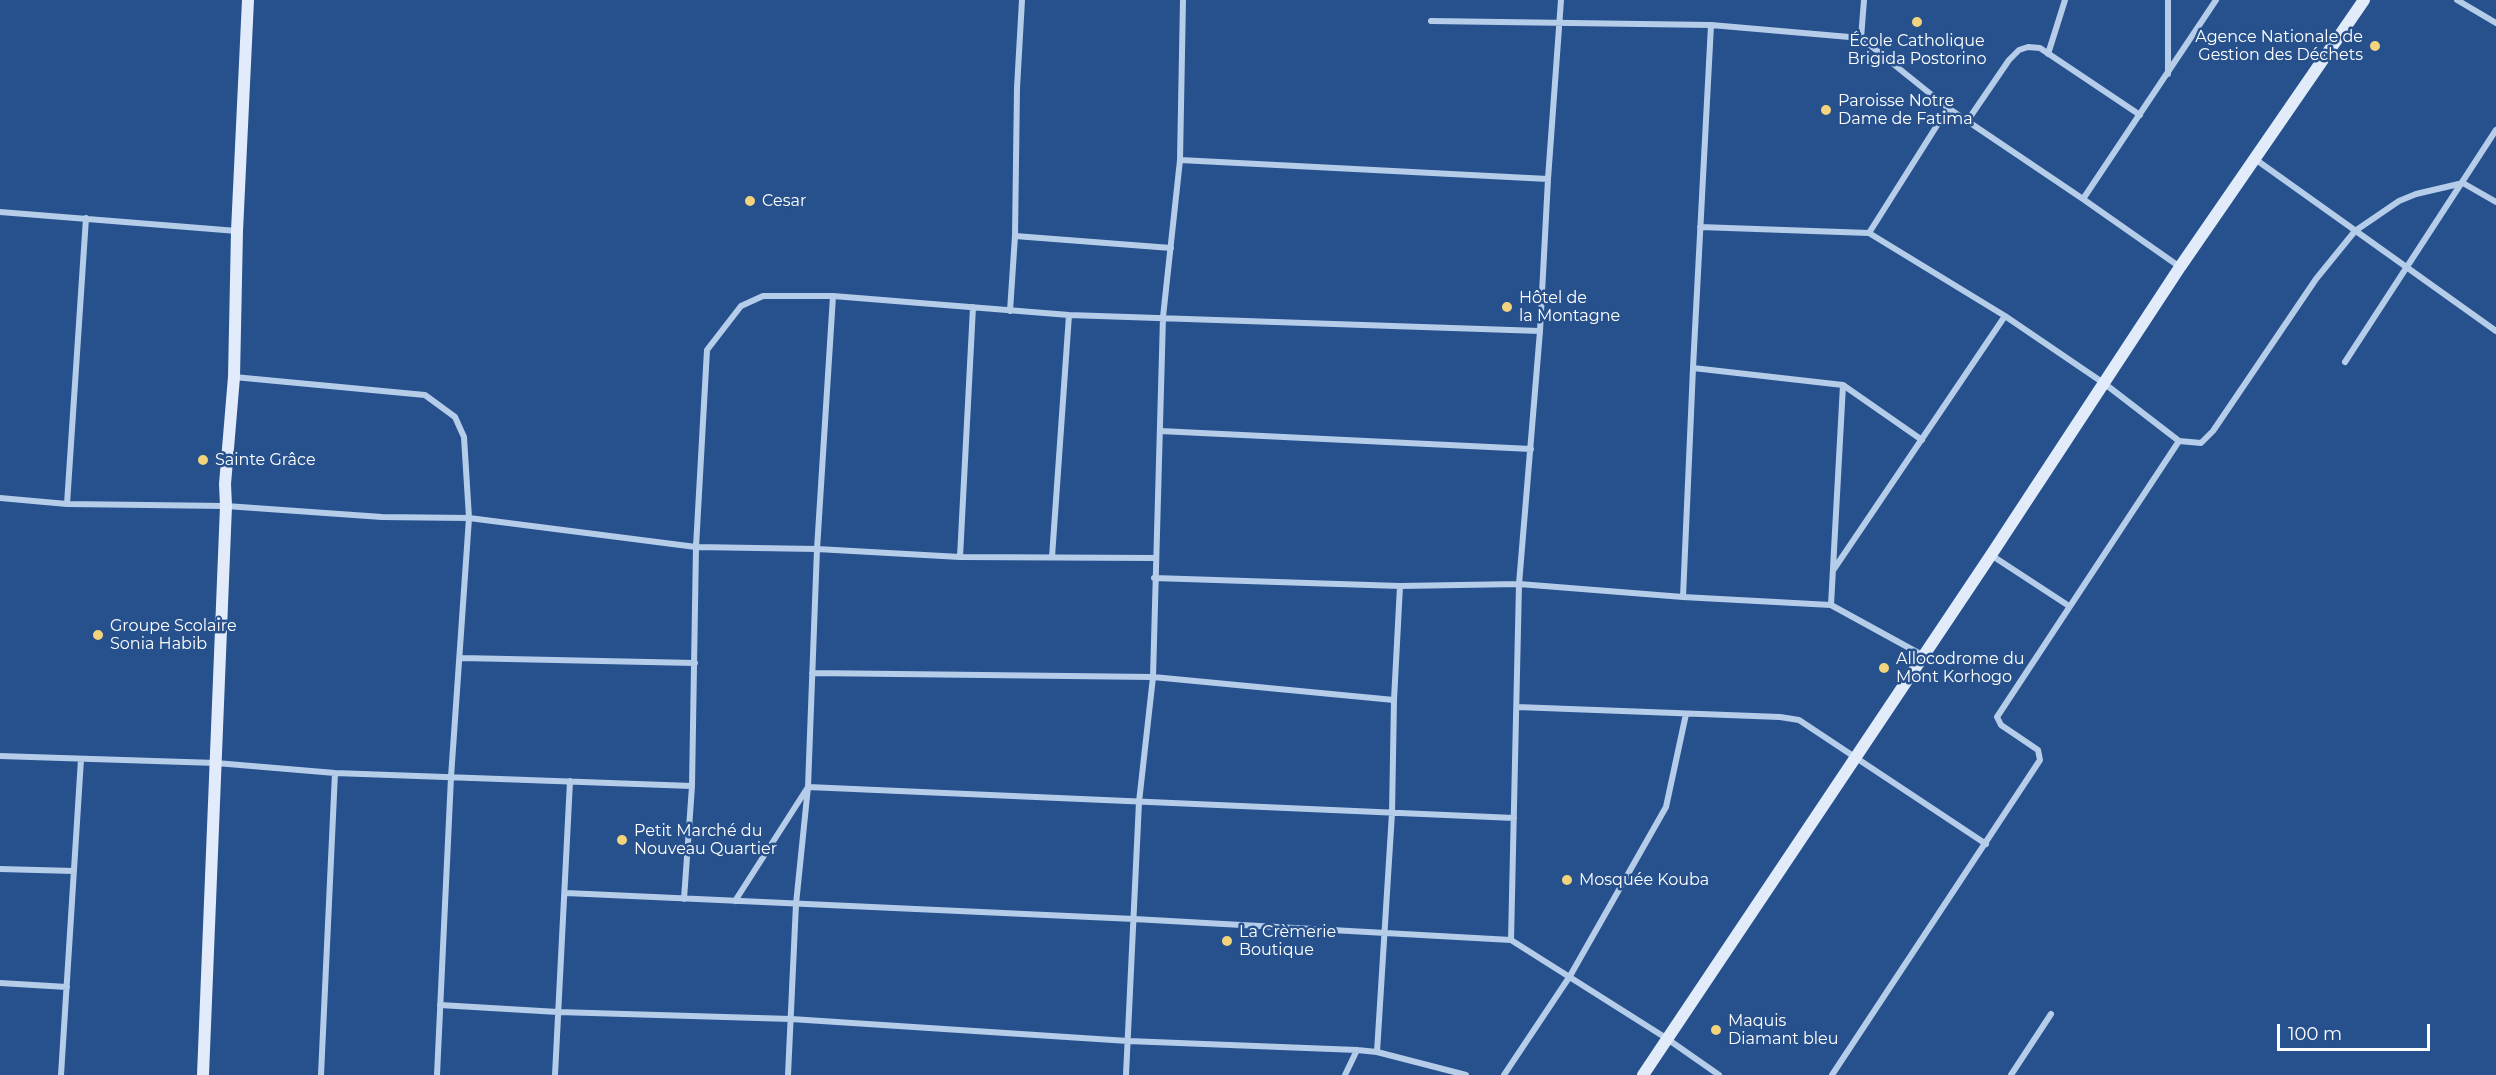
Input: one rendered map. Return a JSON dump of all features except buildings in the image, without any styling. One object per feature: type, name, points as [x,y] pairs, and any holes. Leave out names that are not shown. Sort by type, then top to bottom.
[{"type":"street","points":[[203,1075],[226,506],[225,484],[234,377],[237,231],[248,0]]},
{"type":"street","points":[[1010,311],[1015,236],[1017,88],[1022,0]]},
{"type":"street","points":[[1126,1075],[1139,802],[1153,677],[1163,317],[1180,160],[1183,0]]},
{"type":"street","points":[[1511,940],[1519,584],[1540,331],[1561,0]]},
{"type":"street","points":[[1861,38],[1864,0]]},
{"type":"street","points":[[2048,54],[2065,0]]},
{"type":"street","points":[[2168,0],[2168,74]]},
{"type":"street","points":[[2083,199],[2216,0]]},
{"type":"street","points":[[1643,1075],[2105,384],[2180,267],[2364,0]]},
{"type":"street","points":[[2457,0],[2496,22]]},
{"type":"street","points":[[1431,21],[1711,25],[1861,38],[1948,108],[2180,267]]},
{"type":"street","points":[[1683,597],[1711,25]]},
{"type":"street","points":[[1968,120],[2009,60],[2019,50],[2028,47],[2040,48],[2140,115]]},
{"type":"street","points":[[1869,233],[1948,108]]},
{"type":"street","points":[[2345,362],[2496,130]]},
{"type":"street","points":[[2255,159],[2496,332]]},
{"type":"street","points":[[1180,160],[1548,179]]},
{"type":"street","points":[[1700,227],[1869,233],[2005,316],[2105,384],[2179,441],[2201,443],[2213,431],[2316,279],[2355,231],[2399,201],[2416,194],[2463,183],[2496,202]]},
{"type":"street","points":[[0,212],[237,231]]},
{"type":"street","points":[[67,504],[86,218]]},
{"type":"street","points":[[1015,236],[1171,248]]},
{"type":"street","points":[[684,899],[692,786],[696,547],[707,350],[741,306],[763,296],[833,296],[1069,315],[1540,331]]},
{"type":"street","points":[[788,1075],[796,904],[808,787],[818,549],[833,296]]},
{"type":"street","points":[[960,557],[974,307]]},
{"type":"street","points":[[1052,557],[1069,315]]},
{"type":"street","points":[[1834,570],[2005,316]]},
{"type":"street","points":[[1693,368],[1843,385],[1922,440]]},
{"type":"street","points":[[234,377],[425,395],[455,417],[464,437],[469,518],[451,777],[436,1075]]},
{"type":"street","points":[[1832,605],[1843,385]]},
{"type":"street","points":[[1160,431],[1531,449]]},
{"type":"street","points":[[1832,1075],[2040,760],[2038,750],[2001,725],[1997,717],[2179,441]]},
{"type":"street","points":[[0,498],[67,504],[226,506],[382,517],[469,518],[696,547],[818,549],[960,557],[1155,558]]},
{"type":"street","points":[[1991,555],[2069,606]]},
{"type":"street","points":[[1154,578],[1400,586],[1519,584],[1683,597],[1832,605],[1924,656]]},
{"type":"street","points":[[1377,1052],[1392,813],[1394,700],[1400,586]]},
{"type":"street","points":[[461,658],[694,663]]},
{"type":"street","points":[[812,673],[1153,677],[1394,700]]},
{"type":"street","points":[[1517,707],[1780,717],[1798,720],[1986,844]]},
{"type":"street","points":[[1504,1075],[1570,976],[1666,807],[1686,714]]},
{"type":"street","points":[[0,756],[216,763],[335,773],[692,786]]},
{"type":"street","points":[[61,1075],[81,759]]},
{"type":"street","points":[[321,1075],[335,773]]},
{"type":"street","points":[[555,1075],[570,781]]},
{"type":"street","points":[[808,787],[1514,818]]},
{"type":"street","points":[[735,901],[808,787]]},
{"type":"street","points":[[0,869],[74,871]]},
{"type":"street","points":[[566,893],[1134,919],[1511,940],[1666,1038],[1719,1075]]},
{"type":"street","points":[[0,983],[67,987]]},
{"type":"street","points":[[440,1005],[558,1012],[791,1019],[1128,1041],[1358,1050],[1377,1052],[1466,1075]]},
{"type":"street","points":[[2011,1075],[2051,1014]]},
{"type":"street","points":[[1345,1075],[1358,1050]]},
{"type":"place","name":"École Catholique Brigida Postorino","points":[[1917,22]]},
{"type":"place","name":"Agence Nationale de Gestion des Déchets","points":[[2375,46]]},
{"type":"place","name":"Paroisse Notre Dame de Fatima","points":[[1826,110]]},
{"type":"place","name":"Cesar","points":[[750,201]]},
{"type":"place","name":"Hôtel de la Montagne","points":[[1507,307]]},
{"type":"place","name":"Sainte Grâce","points":[[203,460]]},
{"type":"place","name":"Groupe Scolaire Sonia Habib","points":[[98,635]]},
{"type":"place","name":"Allocodrome du Mont Korhogo","points":[[1884,668]]},
{"type":"place","name":"Petit Marché du Nouveau Quartier","points":[[622,840]]},
{"type":"place","name":"Mosquée Kouba","points":[[1567,880]]},
{"type":"place","name":"La Crèmerie Boutique","points":[[1227,941]]},
{"type":"place","name":"Maquis Diamant bleu","points":[[1716,1030]]}]
